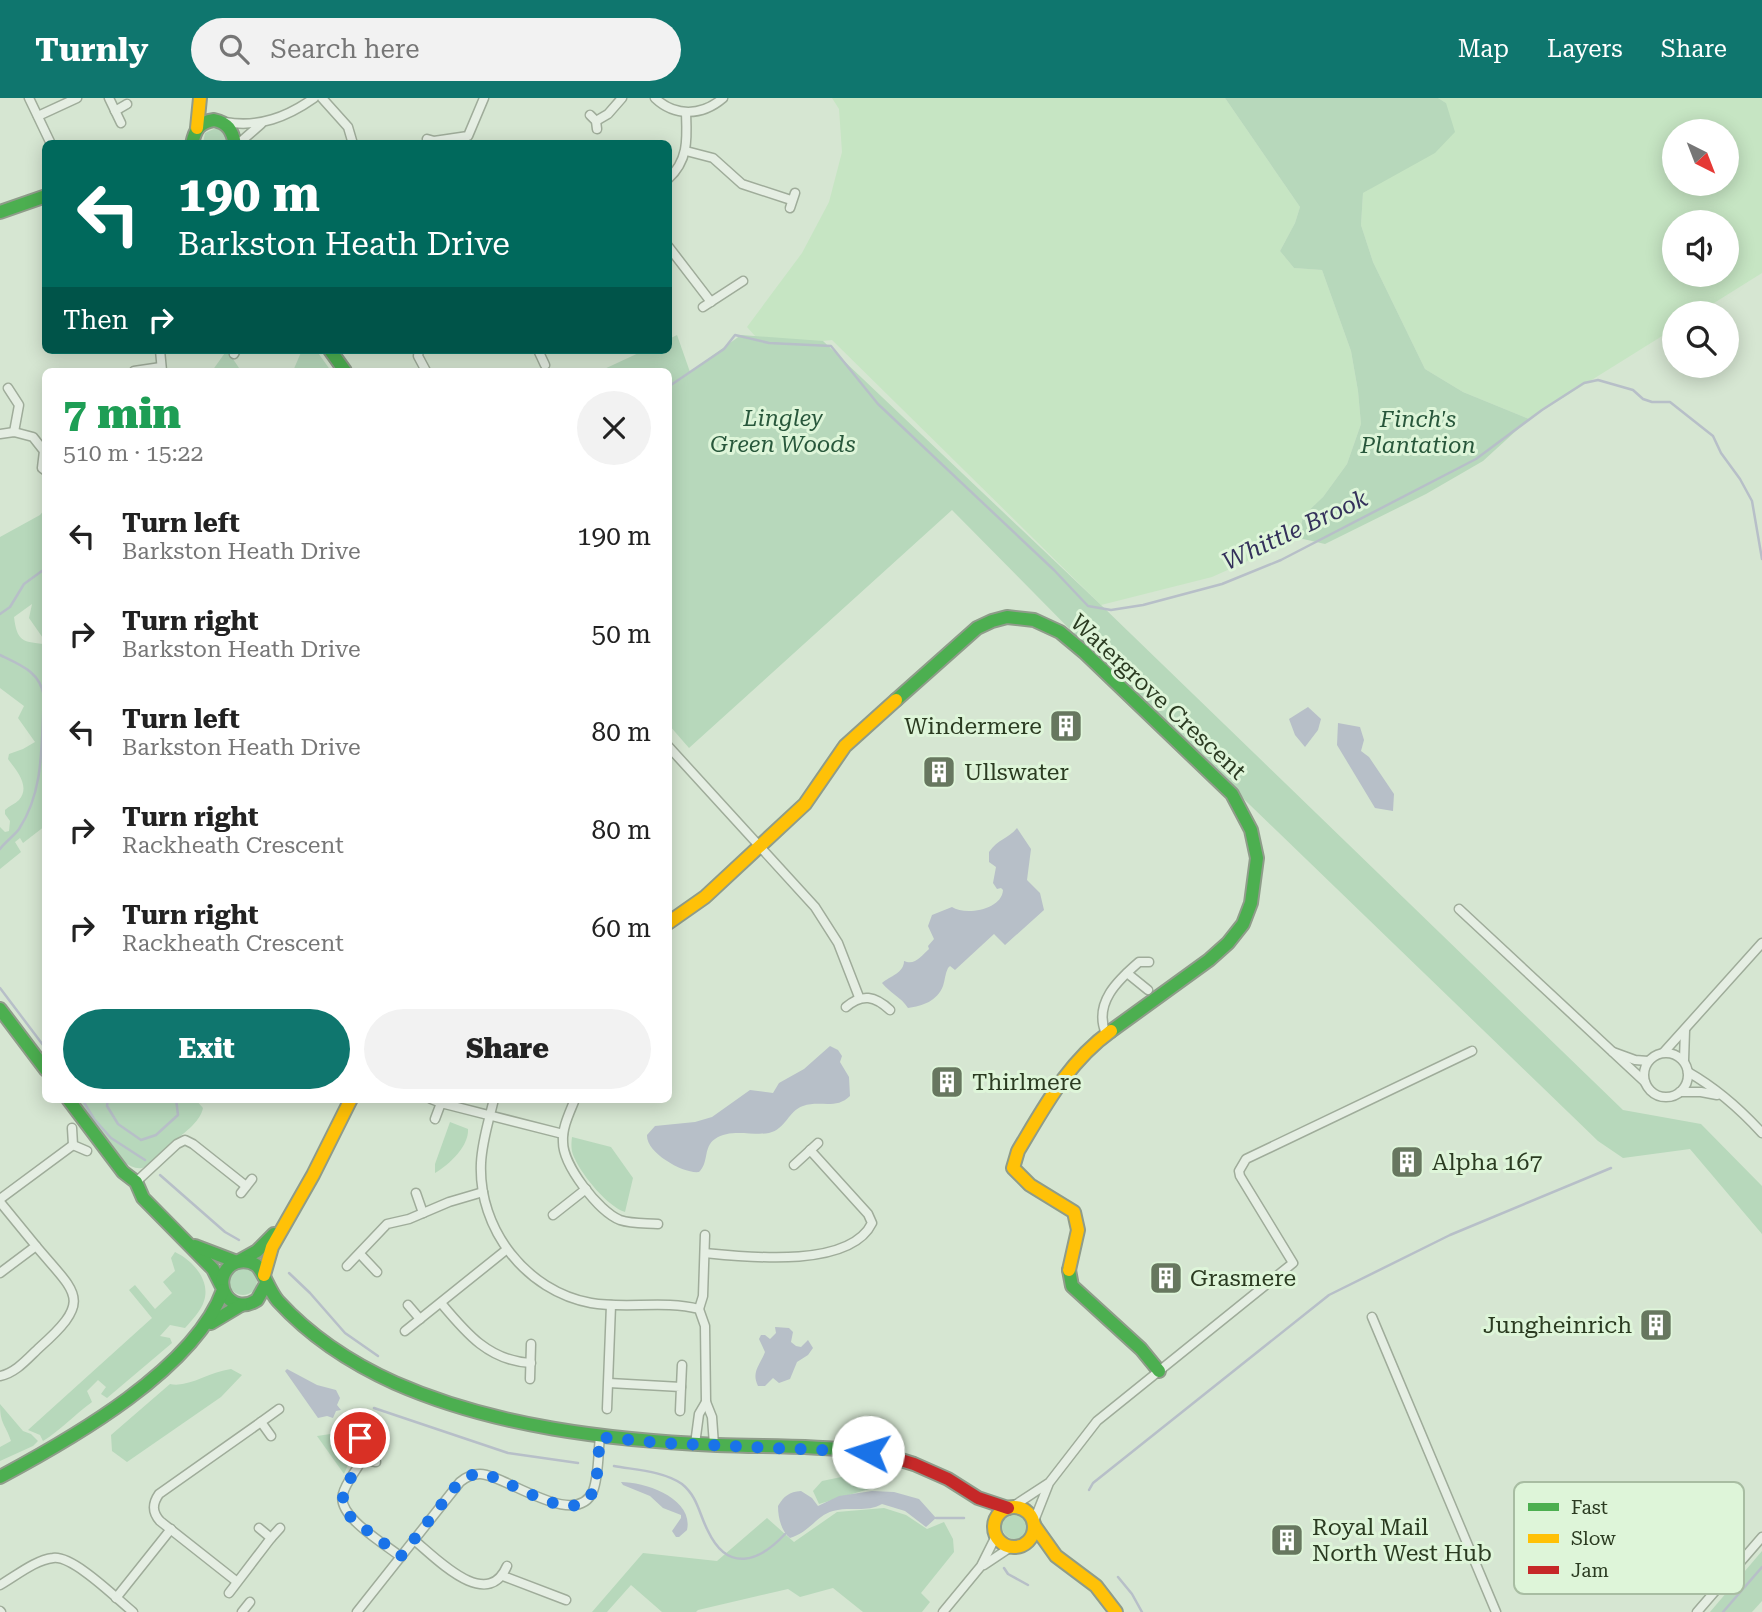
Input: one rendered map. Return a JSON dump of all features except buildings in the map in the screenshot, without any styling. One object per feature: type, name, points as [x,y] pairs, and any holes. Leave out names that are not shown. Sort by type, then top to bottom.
[{"type":"street","points":[[29,98],[49,140]]},
{"type":"street","points":[[38,116],[77,98]]},
{"type":"street","points":[[109,98],[121,123]]},
{"type":"street","points":[[202,98],[234,132],[236,140]]},
{"type":"street","points":[[194,134],[202,98]]},
{"type":"street","points":[[194,134],[208,120],[264,123],[294,112],[314,98]]},
{"type":"street","points":[[322,98],[348,127],[352,140]]},
{"type":"street","points":[[452,140],[470,139],[484,98]]},
{"type":"street","points":[[594,122],[608,114],[622,98]]},
{"type":"street","points":[[655,98],[666,107],[686,113],[708,108],[723,98]]},
{"type":"street","points":[[115,111],[127,104]]},
{"type":"street","points":[[672,174],[681,165],[686,150],[686,113]]},
{"type":"street","points":[[242,140],[264,123]]},
{"type":"street","points":[[686,150],[713,158],[742,184],[792,200]]},
{"type":"street","points":[[0,212],[42,198]]},
{"type":"street","points":[[672,252],[707,305],[743,282]]},
{"type":"street","points":[[540,354],[545,365]]},
{"type":"street","points":[[8,388],[19,405],[15,432]]},
{"type":"street","points":[[0,435],[15,432],[33,437],[42,448]]},
{"type":"street","name":"Watergrove Crescent","points":[[672,920],[705,897],[805,804],[845,746],[967,634],[985,623],[1020,616],[1044,621],[1077,645],[1224,785],[1246,816],[1255,842],[1255,886],[1243,924],[1219,952],[1091,1045],[1070,1067],[1014,1159],[1013,1168],[1017,1174],[1070,1208],[1077,1216],[1078,1224],[1069,1273],[1072,1286],[1141,1349],[1159,1371]]},
{"type":"street","points":[[672,750],[815,907],[838,943],[859,997]]},
{"type":"street","points":[[1459,909],[1645,1082],[1653,1093],[1674,1096],[1685,1087],[1688,1072],[1684,1060],[1686,1027]]},
{"type":"street","points":[[1611,1051],[1635,1060],[1648,1060],[1664,1052],[1762,943]]},
{"type":"street","points":[[1106,1034],[1103,1023],[1107,997],[1114,984],[1139,962],[1149,962]]},
{"type":"street","points":[[1126,973],[1149,990]]},
{"type":"street","points":[[846,1007],[859,997],[876,999],[890,1010]]},
{"type":"street","points":[[0,1009],[42,1065]]},
{"type":"street","points":[[981,1566],[1031,1538],[1049,1483],[1097,1421],[1293,1263],[1240,1176],[1238,1171],[1247,1159],[1472,1051]]},
{"type":"street","points":[[1664,1052],[1684,1060]]},
{"type":"street","points":[[1645,1082],[1643,1075],[1648,1060]]},
{"type":"street","points":[[1688,1072],[1707,1083],[1743,1112],[1762,1133]]},
{"type":"street","points":[[1680,1092],[1720,1095]]},
{"type":"street","points":[[71,1103],[123,1172],[136,1182],[143,1198],[213,1269],[230,1301],[289,1312]]},
{"type":"street","points":[[205,1327],[248,1304],[264,1292],[268,1258],[349,1103]]},
{"type":"street","points":[[435,1119],[441,1103],[563,1134]]},
{"type":"street","points":[[493,1103],[481,1163],[483,1192],[490,1216],[506,1250],[525,1270],[547,1286],[573,1298],[611,1305],[699,1309]]},
{"type":"street","points":[[574,1103],[562,1144],[572,1170],[604,1210],[613,1217],[631,1223],[658,1224]]},
{"type":"street","points":[[72,1128],[74,1144]]},
{"type":"street","points":[[136,1182],[177,1144],[185,1140],[246,1186]]},
{"type":"street","points":[[794,1165],[818,1143]]},
{"type":"street","points":[[74,1144],[87,1151]]},
{"type":"street","points":[[0,1376],[13,1370],[68,1321],[74,1310],[75,1298],[70,1287],[0,1200],[74,1144]]},
{"type":"street","points":[[705,1253],[773,1258],[801,1256],[836,1249],[850,1243],[868,1229],[872,1223],[868,1214],[810,1150]]},
{"type":"street","points":[[553,1215],[586,1189]]},
{"type":"street","points":[[347,1266],[387,1224],[483,1192]]},
{"type":"street","points":[[416,1193],[423,1213]]},
{"type":"street","points":[[0,1477],[54,1448],[107,1414],[147,1383],[205,1327],[219,1304],[225,1271],[257,1251],[284,1224]]},
{"type":"street","points":[[705,1234],[703,1296],[699,1309],[705,1326],[706,1402],[712,1417],[714,1445]]},
{"type":"street","points":[[185,1241],[210,1254],[257,1265],[289,1312],[357,1363],[426,1395],[485,1414],[600,1437],[839,1450],[890,1457],[925,1467],[977,1498],[1025,1510],[1056,1556],[1096,1586],[1116,1612]]},
{"type":"street","points":[[0,1273],[36,1246]]},
{"type":"street","points":[[405,1331],[506,1250]]},
{"type":"street","points":[[360,1254],[377,1272]]},
{"type":"street","points":[[441,1303],[467,1333],[488,1350],[508,1360],[531,1363]]},
{"type":"street","points":[[408,1305],[420,1320]]},
{"type":"street","points":[[607,1409],[611,1305]]},
{"type":"street","points":[[1372,1317],[1496,1612]]},
{"type":"street","points":[[530,1379],[531,1344]]},
{"type":"street","points":[[680,1411],[682,1365]]},
{"type":"street","points":[[609,1383],[681,1387]]},
{"type":"street","points":[[695,1444],[699,1414],[706,1402]]},
{"type":"street","points":[[236,1581],[171,1530],[154,1513],[153,1504],[159,1494],[279,1409]]},
{"type":"street","points":[[261,1422],[271,1436]]},
{"type":"street","points":[[359,1611],[464,1479],[474,1474],[491,1476],[519,1491],[565,1505],[576,1505],[591,1494],[600,1437]]},
{"type":"street","points":[[360,1438],[362,1459],[343,1491],[343,1506],[352,1519],[401,1556]]},
{"type":"street","points":[[362,1459],[376,1462]]},
{"type":"street","points":[[943,1612],[981,1566],[999,1515],[1049,1483]]},
{"type":"street","points":[[977,1498],[1005,1545],[1056,1556]]},
{"type":"street","points":[[259,1528],[271,1538]]},
{"type":"street","points":[[229,1593],[280,1528]]},
{"type":"street","points":[[116,1598],[171,1530]]},
{"type":"street","points":[[1744,1558],[1762,1537]]},
{"type":"street","points":[[414,1540],[469,1584],[488,1586],[503,1576],[507,1566]]},
{"type":"street","points":[[0,1585],[44,1560],[59,1558],[73,1564],[132,1612]]},
{"type":"street","points":[[503,1576],[566,1600]]},
{"type":"street","points":[[1697,1612],[1713,1594]]},
{"type":"street","points":[[242,1612],[250,1602]]},
{"type":"green space","points":[[832,98],[1225,98],[1300,207],[1280,251],[1294,268],[1322,270],[1351,351],[1358,391],[1361,424],[1347,464],[1323,497],[1303,516],[1299,538],[1212,577],[1101,605],[832,340],[765,347],[747,327],[802,253],[829,202],[842,152],[839,109]]},
{"type":"green space","name":"Finch's Plantation","points":[[1225,98],[1438,98],[1446,103],[1455,132],[1435,153],[1363,193],[1361,225],[1373,262],[1425,369],[1463,392],[1529,419],[1483,461],[1426,494],[1325,544],[1299,538],[1303,516],[1323,497],[1347,464],[1361,424],[1351,351],[1322,270],[1294,268],[1280,251],[1300,207]]},
{"type":"green space","points":[[1438,98],[1762,98],[1762,273],[1717,301],[1662,301],[1662,336],[1529,419],[1463,392],[1425,369],[1373,262],[1361,225],[1363,193],[1388,178],[1446,103]]},
{"type":"green space","points":[[216,128],[227,135],[228,140],[204,140],[205,133]]},
{"type":"green space","name":"Lingley Green Woods","points":[[677,335],[690,372],[741,335],[823,341],[1101,605],[1623,1110],[1701,1124],[1762,1186],[1762,1234],[1690,1149],[1623,1158],[1598,1141],[1107,667],[952,510],[689,748],[672,728],[672,368],[606,368],[636,354],[672,354],[672,338]]},
{"type":"green space","points":[[224,354],[230,354],[239,368],[214,368]]},
{"type":"green space","points":[[300,354],[319,354],[329,368],[294,368]]},
{"type":"green space","points":[[42,513],[42,637],[29,618],[32,604],[14,617],[22,639],[42,644],[42,828],[23,843],[20,838],[15,842],[21,852],[0,869],[0,827],[5,832],[9,831],[10,821],[5,810],[19,800],[23,789],[21,778],[8,759],[9,754],[35,742],[18,718],[24,706],[0,688],[0,537]]},
{"type":"green space","points":[[199,1103],[203,1108],[190,1128],[155,1162],[142,1168],[133,1167],[115,1154],[78,1104]]},
{"type":"green space","points":[[450,1122],[468,1129],[465,1142],[458,1154],[435,1173],[435,1164]]},
{"type":"green space","points":[[572,1137],[611,1147],[633,1178],[625,1212],[596,1190],[578,1166],[571,1146]]},
{"type":"green space","points":[[175,1252],[193,1265],[205,1286],[204,1301],[193,1319],[185,1328],[170,1325],[160,1336],[170,1338],[172,1343],[107,1398],[101,1394],[106,1387],[98,1380],[87,1391],[92,1402],[50,1437],[43,1441],[40,1435],[28,1430],[152,1318],[129,1290],[135,1285],[155,1309],[172,1293],[163,1282],[175,1271],[171,1258]]},
{"type":"green space","points":[[243,1267],[253,1271],[257,1281],[253,1291],[243,1295],[233,1291],[229,1281],[233,1271]]},
{"type":"green space","points":[[231,1369],[242,1375],[221,1397],[127,1462],[112,1451],[111,1435],[170,1384],[184,1384]]},
{"type":"green space","points":[[0,1404],[23,1431],[38,1441],[0,1461],[0,1447],[11,1441],[2,1420]]},
{"type":"green space","points":[[351,1431],[354,1451],[344,1474],[317,1436]]},
{"type":"green space","points":[[869,1474],[869,1489],[819,1504],[813,1491],[822,1481]]},
{"type":"green space","points":[[884,1508],[906,1515],[927,1529],[944,1522],[953,1539],[954,1552],[921,1593],[930,1602],[922,1612],[863,1612],[833,1588],[800,1597],[788,1589],[696,1612],[662,1612],[631,1585],[607,1612],[592,1612],[643,1553],[717,1561],[767,1518],[794,1542],[837,1512]]},
{"type":"green space","points":[[1015,1513],[1024,1517],[1028,1526],[1024,1535],[1015,1539],[1006,1535],[1002,1526],[1006,1517]]},
{"type":"green space","points":[[1762,1551],[1762,1601],[1752,1612],[1710,1612],[1725,1594],[1744,1594],[1744,1572]]},
{"type":"shaded area","points":[[1308,707],[1321,719],[1318,730],[1305,747],[1295,735],[1289,719]]},
{"type":"shaded area","points":[[1338,723],[1360,727],[1364,740],[1361,751],[1369,757],[1394,794],[1393,811],[1375,808],[1337,745]]},
{"type":"shaded area","points":[[1017,828],[1031,849],[1027,880],[1040,893],[1044,910],[1005,945],[994,934],[955,970],[950,966],[948,968],[943,986],[933,999],[908,1008],[882,983],[899,971],[904,961],[915,961],[929,949],[928,946],[934,939],[928,926],[932,915],[952,907],[974,911],[990,907],[1001,897],[1003,890],[997,889],[993,883],[996,867],[989,862],[989,852]]},
{"type":"shaded area","points":[[830,1046],[842,1056],[840,1062],[849,1077],[850,1096],[845,1100],[798,1108],[779,1128],[769,1133],[734,1133],[721,1136],[711,1142],[699,1172],[684,1170],[667,1161],[648,1142],[647,1135],[655,1126],[695,1122],[712,1117],[750,1090],[773,1093],[779,1083],[804,1069]]},
{"type":"shaded area","points":[[775,1327],[789,1328],[793,1332],[791,1342],[796,1346],[801,1347],[808,1340],[813,1348],[797,1362],[790,1379],[779,1383],[773,1378],[765,1386],[758,1386],[756,1373],[765,1352],[759,1339],[761,1335],[765,1335],[770,1339],[776,1333]]},
{"type":"shaded area","points":[[287,1369],[317,1385],[336,1390],[340,1398],[337,1405],[341,1410],[336,1411],[333,1418],[318,1418],[285,1371]]},
{"type":"shaded area","points":[[621,1482],[655,1489],[676,1501],[687,1519],[687,1530],[676,1537],[672,1531],[681,1515],[663,1508],[650,1496]]},
{"type":"shaded area","points":[[801,1491],[818,1506],[839,1496],[872,1491],[894,1492],[919,1499],[936,1518],[926,1527],[905,1511],[882,1504],[827,1513],[803,1532],[790,1538],[781,1524],[778,1506],[787,1495]]},
{"type":"waterway","name":"Whittle Brook","points":[[672,384],[724,349],[735,335],[769,343],[831,346],[878,404],[1054,570],[1088,606],[1111,610],[1143,605],[1222,584],[1281,560],[1476,459],[1542,410],[1584,383],[1598,380],[1633,390],[1643,399],[1652,402],[1670,402],[1713,436],[1752,501],[1762,559]]},
{"type":"waterway","name":"Whittle Brook","points":[[0,614],[10,607],[24,584],[42,571]]},
{"type":"waterway","points":[[0,655],[34,675],[42,688]]},
{"type":"waterway","points":[[0,849],[19,829],[27,814],[38,782],[42,748]]},
{"type":"waterway","points":[[0,988],[42,1044]]},
{"type":"waterway","points":[[84,1103],[111,1138],[145,1160]]},
{"type":"waterway","points":[[107,1103],[118,1124],[141,1140],[156,1135],[178,1115],[176,1103]]},
{"type":"waterway","points":[[1089,1490],[1093,1483],[1329,1295],[1450,1235],[1611,1168]]},
{"type":"waterway","points":[[160,1175],[225,1232],[239,1240]]},
{"type":"waterway","points":[[289,1273],[345,1333],[378,1356]]},
{"type":"waterway","points":[[374,1408],[508,1453],[578,1463]]},
{"type":"waterway","points":[[614,1466],[658,1474],[682,1484],[695,1500],[716,1544],[734,1558],[744,1559],[765,1551],[785,1534]]},
{"type":"waterway","points":[[936,1518],[964,1518]]},
{"type":"waterway","points":[[1744,1588],[1762,1567]]},
{"type":"waterway","points":[[1004,1568],[1008,1574],[1028,1585]]},
{"type":"waterway","points":[[1118,1577],[1142,1612]]},
{"type":"waterway","points":[[1723,1612],[1739,1594]]},
{"type":"traffic: fast","points":[[193,140],[198,128],[214,120],[229,128],[234,140]]},
{"type":"traffic: fast","points":[[0,212],[42,197]]},
{"type":"traffic: fast","points":[[333,354],[343,368]]},
{"type":"traffic: fast","points":[[896,700],[977,628],[1007,617],[1034,620],[1060,632],[1084,652],[1232,794],[1251,830],[1257,858],[1251,903],[1243,924],[1228,943],[1209,960],[1111,1031]]},
{"type":"traffic: fast","points":[[0,1009],[42,1065]]},
{"type":"traffic: fast","points":[[71,1103],[123,1172],[136,1182],[143,1198],[213,1269],[221,1285]]},
{"type":"traffic: fast","points":[[239,1261],[257,1251],[274,1234]]},
{"type":"traffic: fast","points":[[195,1246],[237,1262]]},
{"type":"traffic: fast","points":[[266,1284],[257,1300],[239,1304],[226,1295],[222,1280],[225,1272],[234,1263],[253,1263],[290,1314],[333,1348],[395,1383],[472,1411],[594,1435],[717,1445],[855,1451]]},
{"type":"traffic: fast","points":[[1069,1270],[1072,1286],[1141,1349],[1159,1371]]},
{"type":"traffic: fast","points":[[0,1477],[94,1422],[159,1374],[186,1347],[208,1319],[223,1290]]},
{"type":"traffic: fast","points":[[211,1323],[241,1305]]},
{"type":"traffic: slow","points":[[197,128],[200,98]]},
{"type":"traffic: slow","points":[[672,920],[705,897],[805,804],[845,746],[896,700]]},
{"type":"traffic: slow","points":[[1069,1270],[1078,1230],[1074,1212],[1030,1185],[1013,1168],[1018,1151],[1058,1086],[1082,1057],[1111,1031]]},
{"type":"traffic: slow","points":[[264,1275],[272,1247],[313,1175],[349,1103]]},
{"type":"traffic: slow","points":[[1014,1507],[1028,1513],[1034,1527],[1028,1541],[1014,1547],[1000,1541],[994,1527],[1000,1513],[1014,1507]]},
{"type":"traffic: slow","points":[[1034,1525],[1056,1556],[1096,1586],[1116,1612]]},
{"type":"traffic: jam","points":[[855,1451],[888,1456],[914,1464],[948,1479],[978,1498],[1008,1508]]},
{"type":"place","name":"Windermere","points":[[1066,726]]},
{"type":"place","name":"Ullswater","points":[[939,772]]},
{"type":"place","name":"Thirlmere","points":[[947,1082]]},
{"type":"place","name":"Alpha 167","points":[[1407,1162]]},
{"type":"place","name":"Grasmere","points":[[1166,1278]]},
{"type":"place","name":"Jungheinrich","points":[[1656,1325]]},
{"type":"place","name":"Royal Mail North West Hub","points":[[1287,1540]]},
{"type":"route","points":[[360,1438],[362,1459],[343,1491],[343,1506],[352,1519],[401,1556],[456,1486],[474,1474],[491,1476],[519,1491],[565,1505],[576,1505],[584,1501],[591,1494],[594,1485],[600,1437],[661,1443],[868,1452]]}]
